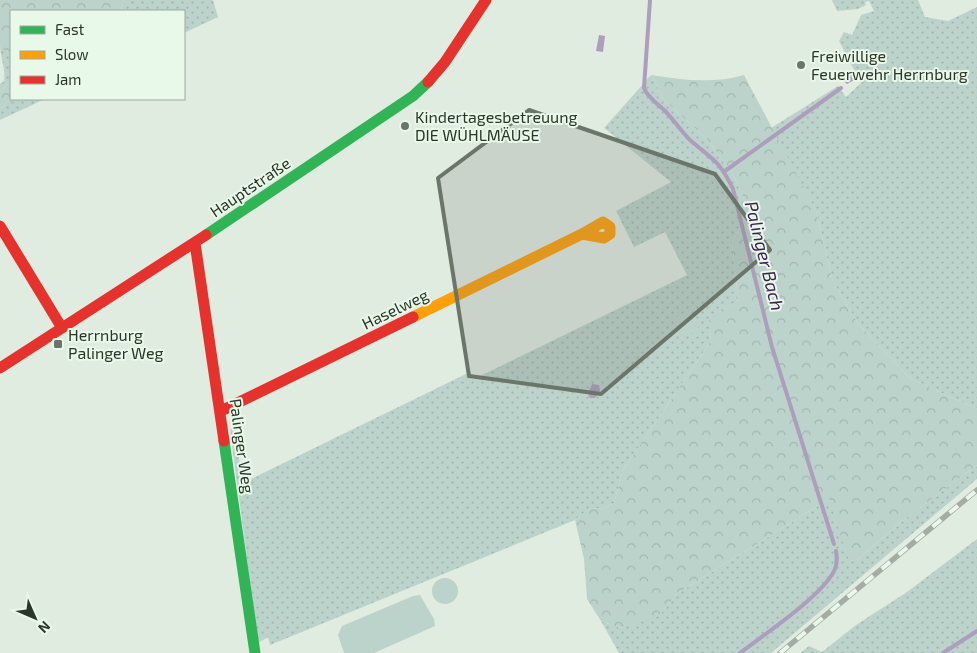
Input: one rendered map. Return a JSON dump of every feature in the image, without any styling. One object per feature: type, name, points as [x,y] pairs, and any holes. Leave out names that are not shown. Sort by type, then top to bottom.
[{"type":"street","points":[[468,0],[482,4]]},
{"type":"street","name":"Hauptstraße","points":[[0,368],[195,243],[413,96],[445,62],[482,4]]},
{"type":"street","points":[[0,226],[62,328]]},
{"type":"street","name":"Haselweg","points":[[221,411],[582,234]]},
{"type":"street","name":"Palinger Weg","points":[[195,243],[255,653]]},
{"type":"highlighted area","points":[[529,110],[715,174],[770,250],[601,394],[469,376],[438,178]]},
{"type":"green space","points":[[0,0],[124,0],[121,10],[10,10],[10,59],[0,45]]},
{"type":"green space","points":[[124,0],[213,0],[218,17],[185,33],[185,10],[121,10]]},
{"type":"green space","points":[[832,0],[918,0],[925,17],[948,21],[977,7],[977,409],[911,379],[859,325],[833,282],[816,211],[771,128],[838,86],[846,97],[861,83],[839,41],[844,32],[852,35],[861,15],[874,11],[869,1],[865,2],[866,5],[858,9],[837,11]]},
{"type":"green space","points":[[0,45],[10,56],[10,81],[0,92],[0,84],[4,81],[4,67]]},
{"type":"green space","points":[[651,75],[664,100],[707,139],[735,178],[749,211],[732,242],[738,301],[710,316],[711,341],[623,470],[614,503],[604,508],[589,509],[575,520],[270,645],[268,637],[258,643],[230,429],[234,429],[243,483],[470,372],[474,379],[687,275],[665,232],[634,247],[616,211],[671,182],[604,128]]},
{"type":"green space","points":[[651,75],[686,80],[721,80],[744,75],[816,211],[833,282],[859,325],[911,379],[977,409],[977,465],[901,522],[857,560],[851,562],[848,559],[829,499],[678,593],[660,614],[643,622],[620,628],[601,621],[587,599],[584,559],[575,520],[589,509],[604,508],[614,503],[623,470],[711,341],[709,316],[738,301],[732,242],[749,211],[735,178],[707,139],[664,100]]},
{"type":"green space","points":[[10,81],[10,98],[0,111],[0,92]]},
{"type":"green space","points":[[10,98],[10,100],[43,100],[0,120],[0,111]]},
{"type":"green space","points":[[695,313],[699,332],[679,336],[674,318]]},
{"type":"green space","points":[[977,465],[977,479],[771,653],[619,653],[601,621],[620,628],[660,614],[678,593],[829,499],[857,560],[901,522]]},
{"type":"green space","points":[[977,539],[977,653],[800,653],[809,646],[822,652],[856,625],[907,592]]},
{"type":"green space","points":[[445,578],[454,582],[458,591],[454,600],[445,604],[436,600],[432,591],[436,582]]},
{"type":"green space","points":[[420,595],[434,619],[435,626],[374,653],[344,653],[338,635],[342,626],[413,596]]},
{"type":"shaded area","points":[[599,35],[605,36],[603,52],[596,51]]},
{"type":"shaded area","points":[[855,71],[858,75],[856,79],[847,84],[844,81],[846,76]]},
{"type":"shaded area","points":[[592,384],[599,385],[600,391],[595,398],[590,398],[588,394]]},
{"type":"waterway","name":"Palinger Bach","points":[[650,0],[644,88],[650,98],[668,114],[690,140],[719,166],[733,189],[772,347],[834,544]]},
{"type":"waterway","points":[[725,171],[841,88]]},
{"type":"waterway","points":[[740,653],[819,591],[835,569],[836,551]]},
{"type":"waterway","points":[[943,653],[977,631]]},
{"type":"railway","points":[[780,653],[977,490]]},
{"type":"traffic: fast","points":[[206,235],[413,96],[428,82]]},
{"type":"traffic: fast","points":[[224,441],[255,653]]},
{"type":"traffic: slow","points":[[413,317],[582,234],[604,238],[610,234],[610,227],[603,222],[582,234]]},
{"type":"traffic: jam","points":[[428,82],[445,62],[486,0]]},
{"type":"traffic: jam","points":[[0,226],[62,328]]},
{"type":"traffic: jam","points":[[0,368],[206,235]]},
{"type":"traffic: jam","points":[[195,243],[224,441]]},
{"type":"traffic: jam","points":[[221,411],[413,317]]},
{"type":"place","name":"Freiwillige Feuerwehr Herrnburg","points":[[801,65]]},
{"type":"place","name":"Kindertagesbetreuung DIE WÜHLMÄUSE","points":[[405,126]]},
{"type":"place","name":"Herrnburg Palinger Weg","points":[[58,344]]}]
